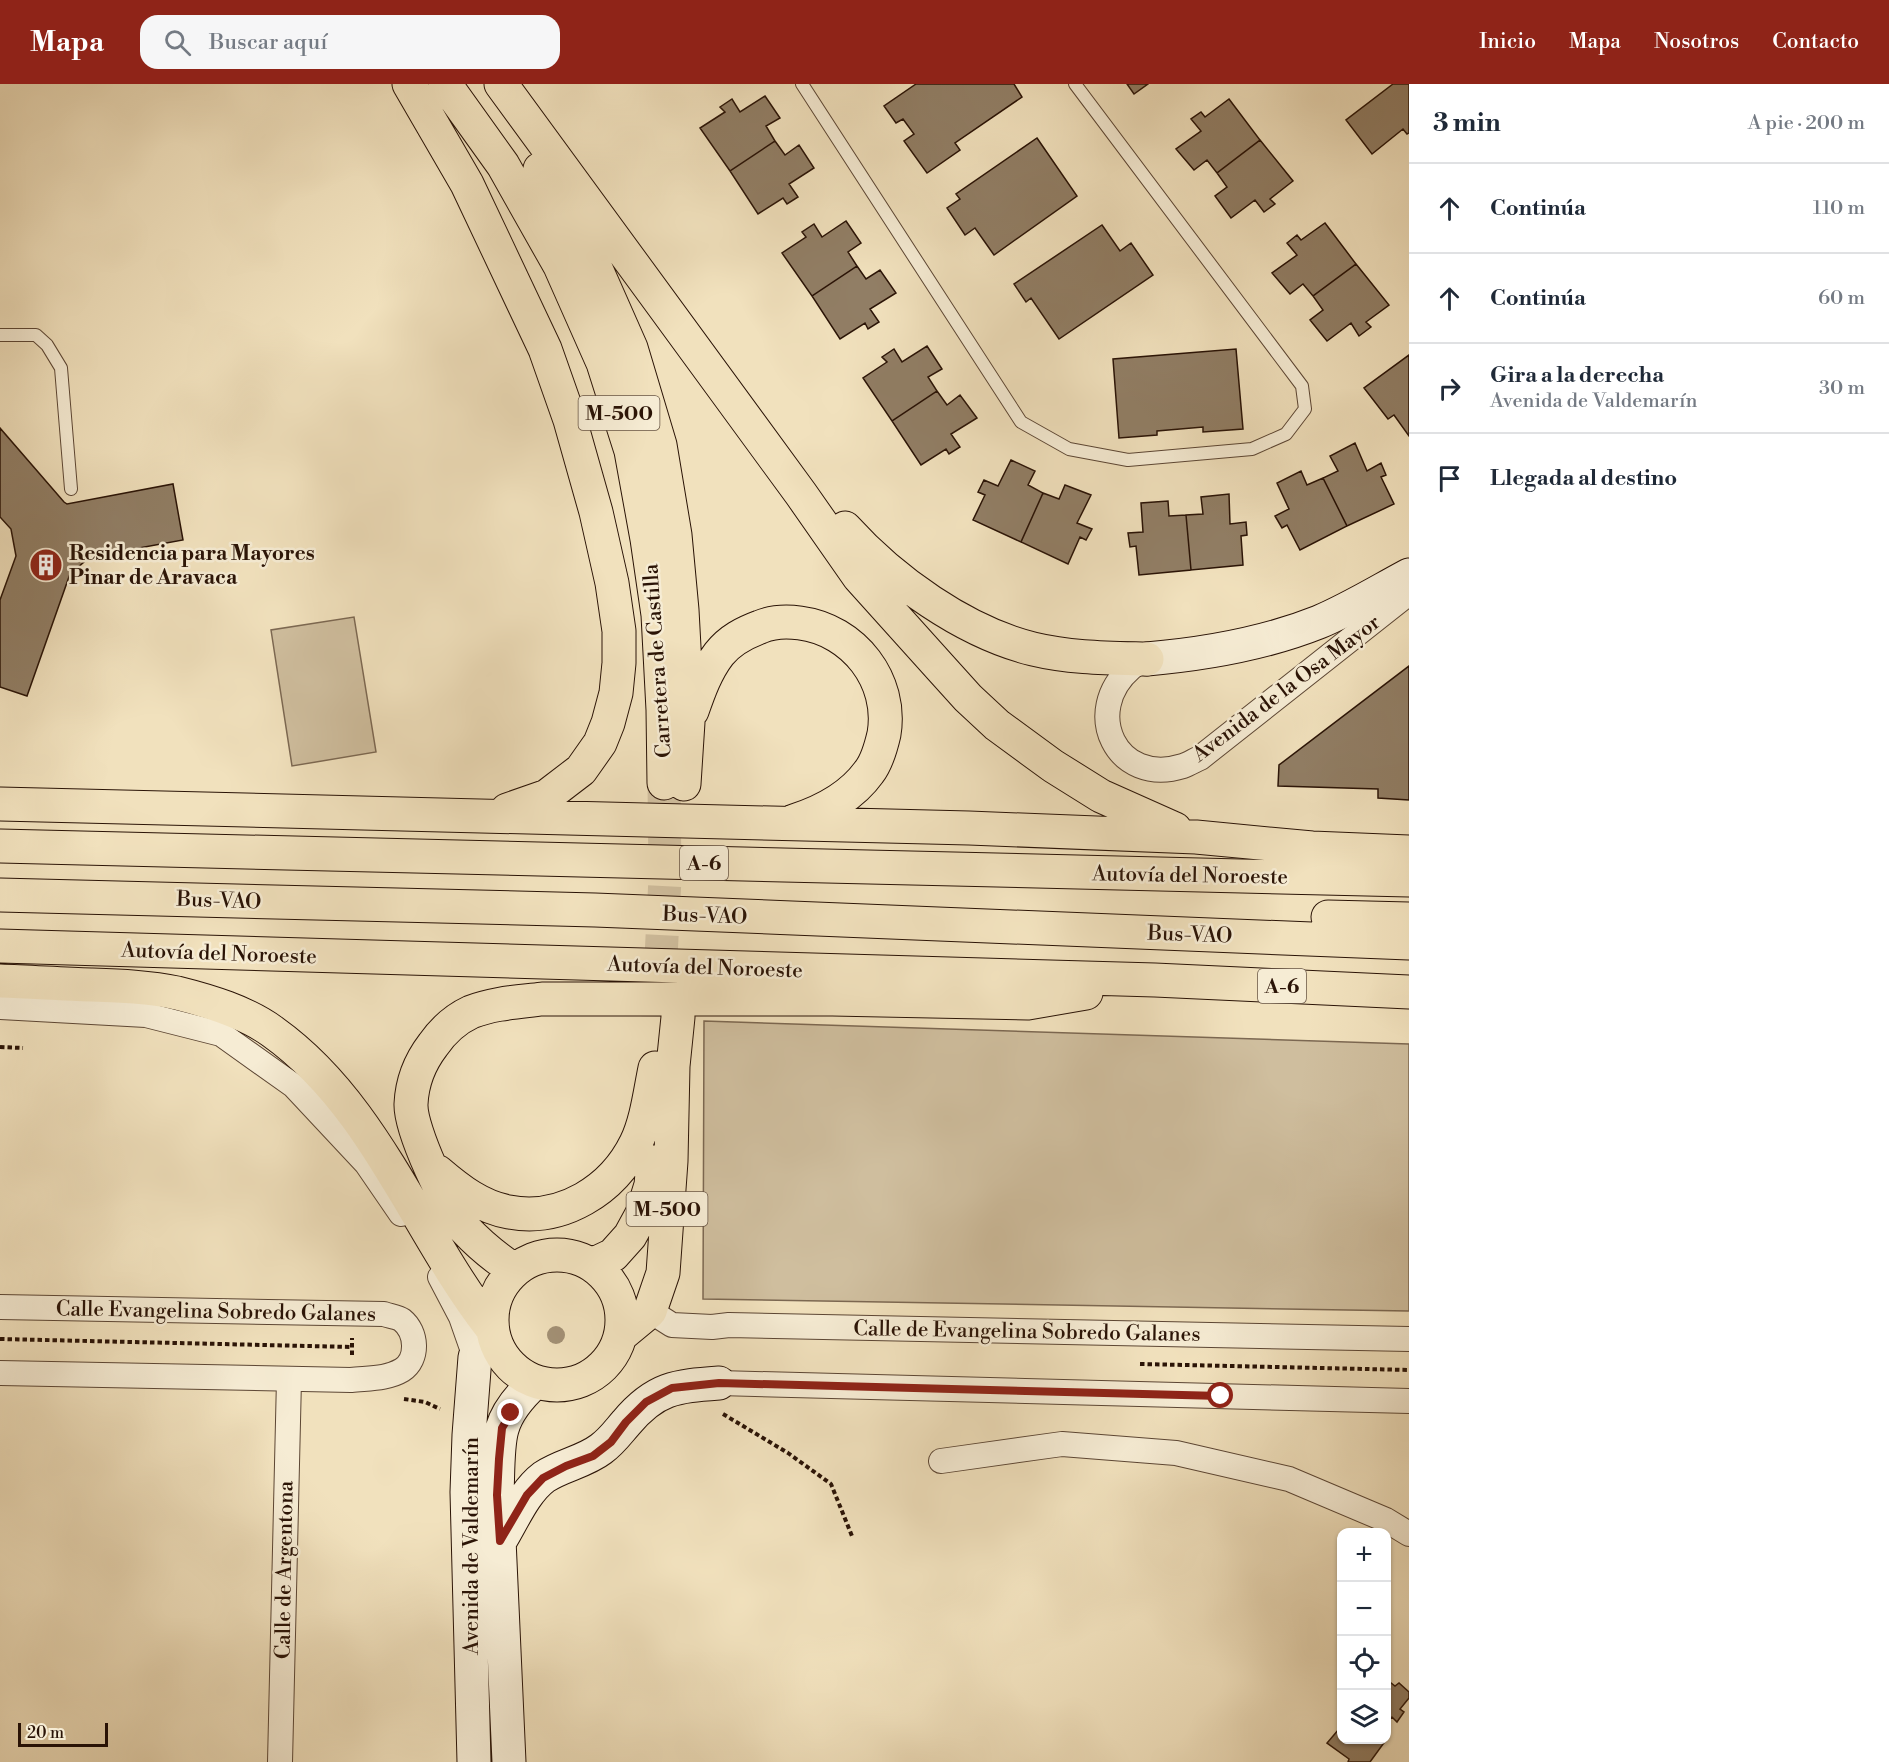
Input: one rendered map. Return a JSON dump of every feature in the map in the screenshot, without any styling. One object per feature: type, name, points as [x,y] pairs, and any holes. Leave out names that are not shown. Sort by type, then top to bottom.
[{"type":"highway","points":[[409,84],[467,184],[545,349],[570,420],[596,512],[612,583],[619,631],[616,693],[600,743],[581,770],[547,796],[491,816]]},
{"type":"highway","name":"Carretera de Castilla","points":[[445,84],[509,175],[560,266],[603,363],[631,451],[647,539],[658,615],[663,710],[674,783],[688,722]]},
{"type":"highway","name":"M-500","points":[[485,84],[531,155],[589,253],[631,348],[660,445],[675,534],[688,722]]},
{"type":"highway","points":[[501,84],[859,577],[968,698],[1024,745],[1101,796],[1196,837]]},
{"type":"highway","points":[[737,409],[864,549],[907,586],[931,601],[979,628],[1032,648],[1077,656],[1147,659]]},
{"type":"highway","points":[[688,722],[703,681],[719,654],[740,635],[764,625],[772,622],[791,622],[823,628],[834,633],[861,655],[879,684],[885,706],[882,744],[876,760],[870,771],[850,793],[810,816],[783,824]]},
{"type":"highway","points":[[0,804],[969,828],[1196,837],[1312,848],[1409,852]]},
{"type":"highway","name":"Autovía del Noroeste","points":[[0,846],[1409,880]]},
{"type":"highway","name":"Bus-VAO","points":[[0,894],[595,910],[1409,943]]},
{"type":"highway","points":[[595,910],[850,905],[1409,919]]},
{"type":"highway","name":"Autovía del Noroeste","points":[[0,946],[1155,981],[1409,992]]},
{"type":"highway","points":[[0,981],[131,987],[176,993],[220,1006],[273,1031],[319,1071],[352,1112],[380,1153],[472,1302],[479,1334],[497,1348],[514,1370],[535,1382],[564,1386],[583,1380],[599,1370],[612,1356],[621,1335],[622,1317],[619,1298],[602,1271],[577,1258],[555,1255],[533,1259],[514,1270],[503,1282],[479,1334]]},
{"type":"highway","points":[[514,1270],[488,1252],[464,1227],[445,1197],[416,1130],[411,1105],[417,1072],[424,1056],[441,1034],[468,1013],[496,1004],[542,999],[832,999],[1029,1003],[1155,981]]},
{"type":"highway","name":"M-500","points":[[592,1265],[613,1255],[630,1236],[642,1214],[651,1185],[655,1150],[655,1068],[668,1017],[673,1066],[671,1161],[663,1273],[650,1311]]},
{"type":"highway","points":[[431,1167],[462,1193],[485,1205],[508,1212],[532,1214],[558,1210],[578,1202],[601,1189],[621,1168],[637,1142],[655,1068]]},
{"type":"highway","points":[[621,1335],[650,1311]]},
{"type":"street","name":"Avenida de la Osa Mayor","points":[[1409,575],[1365,600],[1318,622],[1268,639],[1187,655],[1147,659],[1132,667],[1115,688],[1108,709],[1108,727],[1114,745],[1127,760],[1151,769],[1184,766],[1200,758],[1409,593]]},
{"type":"street","points":[[0,1007],[146,1015],[221,1034],[294,1086],[366,1163],[427,1252],[479,1334]]},
{"type":"street","name":"Calle Evangelina Sobredo Galanes","points":[[0,1307],[384,1314],[402,1320],[413,1334],[414,1353],[405,1368],[388,1376],[351,1380],[0,1372]]},
{"type":"street","name":"Calle de Evangelina Sobredo Galanes","points":[[650,1311],[672,1325],[712,1327],[729,1325],[1409,1339]]},
{"type":"street","name":"Avenida de Valdemarín","points":[[474,1762],[468,1492],[469,1436],[479,1334]]},
{"type":"street","name":"Calle de Argentona","points":[[280,1762],[289,1378]]},
{"type":"street","name":"Avenida de Valdemarín","points":[[509,1762],[497,1495],[502,1428],[520,1397],[535,1382]]},
{"type":"street","points":[[500,1541],[527,1495],[543,1478],[593,1456],[611,1442],[626,1422],[646,1402],[672,1388],[706,1384],[1409,1401]]},
{"type":"street","points":[[941,1461],[1062,1444],[1176,1453],[1289,1479],[1386,1520],[1409,1534]]},
{"type":"lane","points":[[396,84],[429,118]]},
{"type":"lane","points":[[802,84],[1021,423],[1069,449],[1128,460],[1252,449],[1286,434],[1305,409],[1302,386],[1075,84]]},
{"type":"lane","points":[[0,335],[36,335],[47,345],[61,368],[71,489]]},
{"type":"path","points":[[0,1047],[23,1048]]},
{"type":"path","points":[[0,1339],[352,1347]]},
{"type":"path","points":[[706,1384],[705,1402],[788,1453],[831,1484],[852,1536]]},
{"type":"shaded area","points":[[354,617],[376,752],[292,766],[271,630]]},
{"type":"shaded area","points":[[704,1021],[1409,1044],[1409,1311],[703,1299]]},
{"type":"building","points":[[916,84],[1014,84],[1022,97],[955,143],[960,150],[927,173],[904,141],[914,134],[903,119],[896,123],[884,106]]},
{"type":"building","points":[[1127,84],[1148,84],[1134,94]]},
{"type":"building","points":[[1393,84],[1409,84],[1409,133],[1407,134],[1403,129],[1372,154],[1346,120]]},
{"type":"building","points":[[765,96],[780,118],[766,126],[775,141],[730,171],[700,128],[725,112],[720,107],[732,99],[740,112]]},
{"type":"building","points":[[1229,99],[1260,140],[1217,173],[1207,160],[1194,170],[1176,149],[1201,131],[1191,119],[1201,112],[1205,117]]},
{"type":"building","points":[[1037,138],[1077,196],[994,255],[975,228],[965,235],[947,208],[960,199],[956,194]]},
{"type":"building","points":[[1260,140],[1293,181],[1270,199],[1275,204],[1264,212],[1255,200],[1231,218],[1215,196],[1227,187],[1217,173]]},
{"type":"building","points":[[775,141],[785,155],[799,145],[814,168],[789,184],[798,197],[787,204],[783,198],[758,214],[730,171]]},
{"type":"building","points":[[846,221],[861,243],[848,252],[857,266],[812,296],[782,253],[806,237],[802,232],[814,224],[822,237]]},
{"type":"building","points":[[1325,223],[1356,264],[1313,296],[1303,284],[1290,294],[1272,273],[1297,255],[1287,243],[1297,235],[1301,240]]},
{"type":"building","points":[[1102,225],[1120,251],[1131,243],[1153,275],[1059,339],[1031,298],[1026,302],[1014,284]]},
{"type":"building","points":[[1356,264],[1389,305],[1366,322],[1371,327],[1359,336],[1351,323],[1327,341],[1310,320],[1323,310],[1313,296]]},
{"type":"building","points":[[857,266],[866,279],[880,270],[896,293],[870,309],[879,322],[868,329],[865,323],[840,339],[812,296]]},
{"type":"building","points":[[927,346],[942,369],[928,377],[937,391],[892,421],[863,378],[887,362],[882,357],[894,349],[902,362]]},
{"type":"building","points":[[1236,349],[1243,429],[1203,432],[1203,427],[1157,431],[1157,435],[1119,438],[1113,359]]},
{"type":"building","points":[[1409,355],[1409,436],[1394,415],[1388,419],[1364,388]]},
{"type":"building","points":[[937,391],[947,405],[960,395],[977,418],[951,434],[960,447],[949,454],[946,449],[921,465],[892,421]]},
{"type":"building","name":"Residencia para Mayores Pinar de Aravaca","points":[[0,428],[67,504],[173,484],[183,540],[90,557],[70,574],[27,696],[0,687],[0,600],[16,556],[11,529],[0,517]]},
{"type":"building","points":[[1355,443],[1367,471],[1381,463],[1386,475],[1381,477],[1394,504],[1347,526],[1323,478],[1338,471],[1330,456]]},
{"type":"building","points":[[1011,460],[1035,471],[1028,485],[1043,493],[1021,542],[973,520],[985,495],[978,492],[984,480],[998,486]]},
{"type":"building","points":[[1301,471],[1307,485],[1323,478],[1347,526],[1300,550],[1287,525],[1282,528],[1275,516],[1289,509],[1277,483]]},
{"type":"building","points":[[1065,485],[1091,495],[1077,523],[1092,529],[1086,540],[1080,537],[1068,564],[1021,542],[1043,493],[1059,499]]},
{"type":"building","points":[[1229,494],[1230,524],[1246,522],[1247,535],[1241,536],[1243,565],[1191,570],[1186,515],[1203,514],[1201,497]]},
{"type":"building","points":[[1168,501],[1169,516],[1186,515],[1191,570],[1139,575],[1136,546],[1130,547],[1128,533],[1143,532],[1141,503]]},
{"type":"building","points":[[1409,666],[1409,800],[1378,798],[1378,789],[1278,786],[1279,765]]},
{"type":"building","points":[[1391,1683],[1395,1686],[1399,1683],[1409,1692],[1409,1698],[1400,1709],[1404,1712],[1397,1722],[1392,1717]]},
{"type":"building","points":[[1337,1731],[1337,1744],[1383,1744],[1370,1762],[1348,1762],[1349,1759],[1327,1743]]},
{"type":"tunnel","points":[[658,1017],[665,878],[664,783]]},
{"type":"place","name":"Residencia para Mayores Pinar de Aravaca","points":[[46,565]]},
{"type":"route","points":[[511,1413],[502,1428],[499,1459],[497,1495],[500,1541],[527,1495],[543,1478],[593,1456],[611,1442],[626,1422],[646,1402],[672,1388],[719,1383],[1221,1396]]}]
